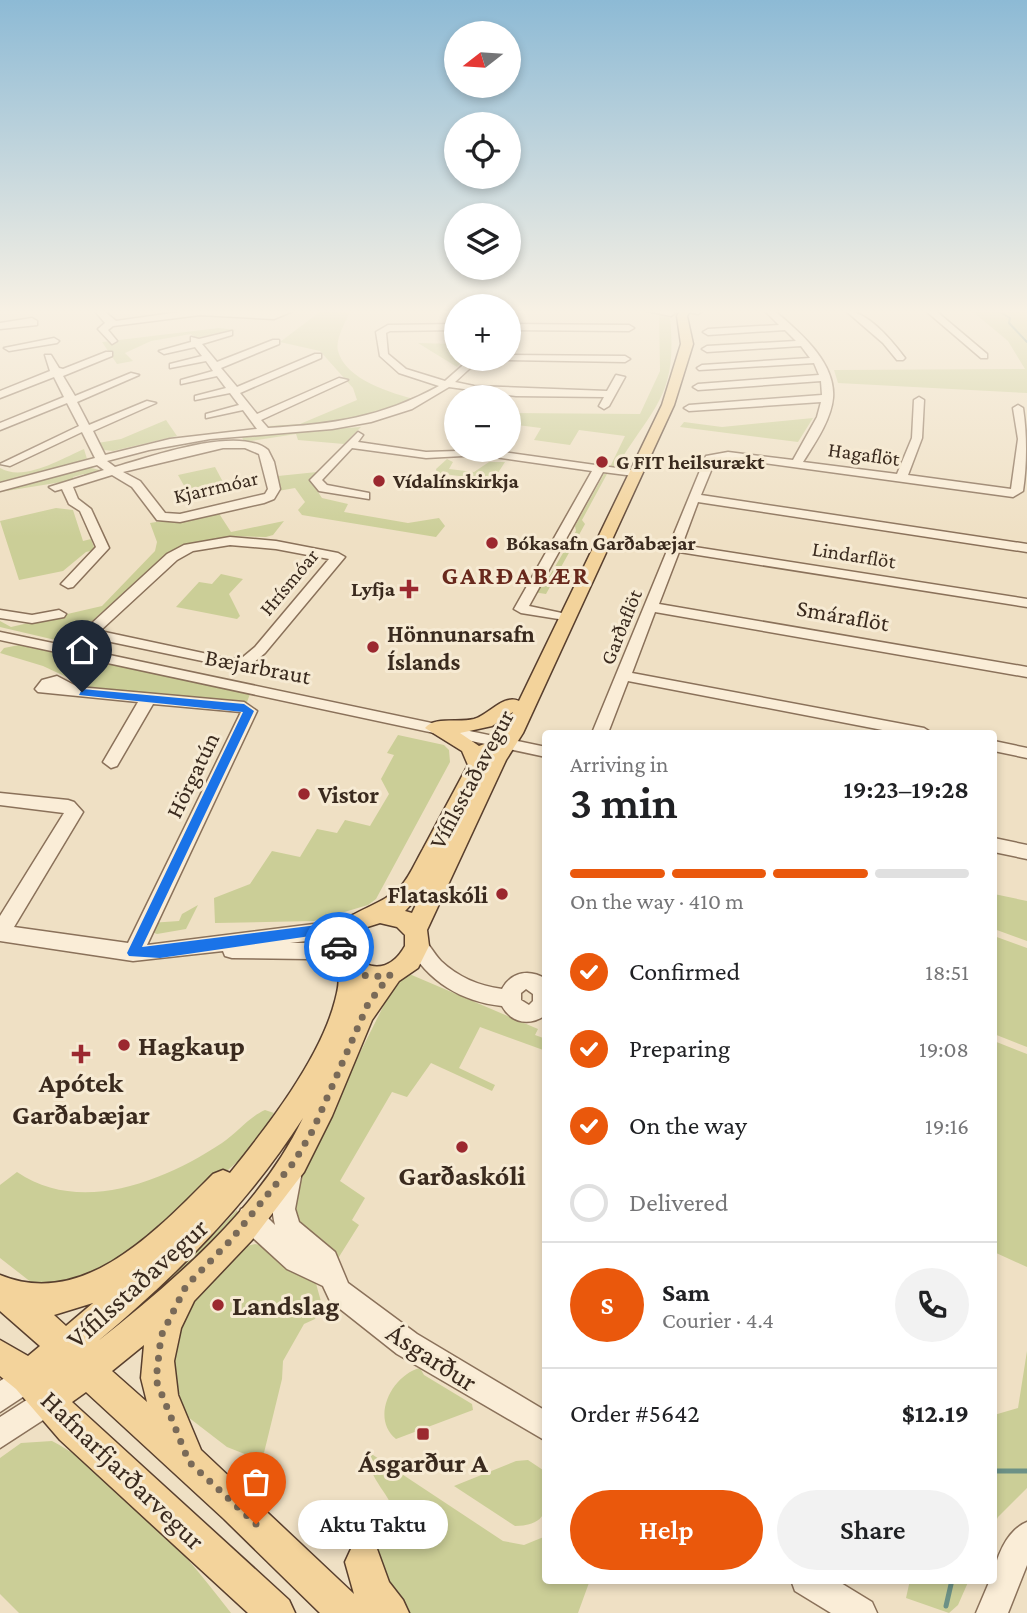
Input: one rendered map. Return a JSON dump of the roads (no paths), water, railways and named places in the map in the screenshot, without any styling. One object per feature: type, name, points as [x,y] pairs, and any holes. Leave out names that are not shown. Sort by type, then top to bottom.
[{"type":"main road","name":"Vífilsstaðavegur","points":[[37,1389],[76,1359],[186,1286],[250,1218],[294,1162],[313,1130],[368,1004],[394,973],[412,960],[417,937],[500,741],[628,473],[666,411],[674,386]]},
{"type":"main road","name":"Vífilsstaðavegur","points":[[76,1359],[149,1280],[205,1225],[272,1143],[304,1095],[334,1036],[352,989],[340,941],[353,923],[380,914],[396,905],[412,889],[478,764],[500,741],[510,704],[562,613]]},
{"type":"main road","points":[[435,728],[481,725],[494,719],[510,704]]},
{"type":"main road","points":[[435,728],[470,747],[478,764]]},
{"type":"main road","points":[[380,914],[401,918],[417,937]]},
{"type":"main road","points":[[346,965],[369,977],[394,973]]},
{"type":"main road","points":[[250,1218],[249,1198],[272,1155],[272,1143]]},
{"type":"main road","points":[[5,1295],[43,1301],[66,1297],[138,1263],[272,1143]]},
{"type":"main road","points":[[186,1286],[161,1336],[156,1380],[189,1462]]},
{"type":"main road","name":"Hafnarfjarðarvegur","points":[[5,1295],[189,1462],[347,1613]]},
{"type":"main road","name":"Hafnarfjarðarvegur","points":[[0,1356],[37,1389],[72,1428],[276,1613]]},
{"type":"main road","points":[[364,1562],[373,1593],[390,1613]]},
{"type":"street","points":[[0,395],[23,386]]},
{"type":"street","name":"Kjarrmóar","points":[[66,386],[101,460],[112,473],[134,482],[165,518],[260,500],[270,496],[274,489],[265,453],[249,446],[181,452],[112,473]]},
{"type":"street","points":[[0,427],[105,386]]},
{"type":"street","points":[[231,386],[265,432]]},
{"type":"street","points":[[199,398],[243,386]]},
{"type":"street","points":[[257,418],[329,386]]},
{"type":"street","points":[[604,407],[615,386]]},
{"type":"street","points":[[698,387],[708,386]]},
{"type":"street","points":[[796,464],[824,418],[828,398],[826,386]]},
{"type":"street","points":[[0,486],[190,438],[327,428],[371,419],[416,404],[444,388]]},
{"type":"street","points":[[521,393],[611,394]]},
{"type":"street","points":[[689,408],[828,398]]},
{"type":"street","points":[[901,478],[917,438],[919,400]]},
{"type":"street","points":[[6,464],[85,428],[151,403]]},
{"type":"street","points":[[210,416],[247,406]]},
{"type":"street","points":[[1018,408],[1023,418],[1025,445],[1019,493]]},
{"type":"street","points":[[365,496],[323,488],[317,482],[317,477],[371,419]]},
{"type":"street","points":[[350,444],[426,455],[481,452],[628,473]]},
{"type":"street","name":"Hagaflöt","points":[[710,457],[728,455],[1019,493]]},
{"type":"street","name":"Garðaflöt","points":[[601,730],[710,457]]},
{"type":"street","points":[[562,613],[523,605],[599,469]]},
{"type":"street","points":[[0,499],[112,473]]},
{"type":"street","points":[[66,485],[73,500],[85,509],[103,548],[68,584]]},
{"type":"street","name":"Lindarflöt","points":[[695,498],[1027,548]]},
{"type":"street","name":"Hrísmóar","points":[[70,651],[89,633],[182,551],[233,540],[338,557],[260,650],[247,661],[231,663],[89,633]]},
{"type":"street","name":"Lindarflöt","points":[[675,548],[1027,603]]},
{"type":"street","name":"Smáraflöt","points":[[651,607],[1027,672]]},
{"type":"street","points":[[0,614],[32,619],[59,614]]},
{"type":"street","name":"Bæjarbraut","points":[[0,636],[542,751]]},
{"type":"street","points":[[624,676],[908,730]]},
{"type":"street","name":"Hörgatún","points":[[75,692],[244,707],[249,711],[133,953]]},
{"type":"street","points":[[111,761],[148,699]]},
{"type":"street","points":[[997,747],[1027,753]]},
{"type":"street","points":[[0,799],[68,806],[74,812],[0,933],[133,953],[322,931],[353,923]]},
{"type":"street","points":[[997,846],[1027,852]]},
{"type":"street","points":[[417,937],[433,967],[443,975],[485,995],[509,998]]},
{"type":"street","points":[[211,946],[244,951],[309,951],[346,965]]},
{"type":"street","points":[[394,973],[418,970],[443,975]]},
{"type":"street","name":"Ásgarður","points":[[294,1162],[283,1199],[285,1220],[293,1236],[326,1261],[338,1292],[407,1344],[542,1425]]},
{"type":"street","name":"Ásgarður","points":[[250,1218],[274,1242],[305,1265],[329,1274]]},
{"type":"street","name":"Vífilsstaðavegur","points":[[0,1398],[37,1389]]},
{"type":"street","name":"Vífilsstaðavegur","points":[[0,1434],[37,1389]]},
{"type":"street","points":[[992,1613],[1016,1554],[1027,1537]]},
{"type":"street","points":[[813,1584],[861,1613]]},
{"type":"waterway","points":[[997,1471],[1027,1471]]},
{"type":"waterway","points":[[946,1606],[951,1584]]},
{"type":"place","name":"G FIT heilsurækt","points":[[602,462]]},
{"type":"place","name":"Vídalínskirkja","points":[[379,481]]},
{"type":"place","name":"Bókasafn Garðabæjar","points":[[492,543]]},
{"type":"place","name":"Lyfja","points":[[409,589]]},
{"type":"place","name":"Hönnunarsafn Íslands","points":[[373,647]]},
{"type":"place","name":"Vistor","points":[[304,794]]},
{"type":"place","name":"Flataskóli","points":[[502,894]]},
{"type":"place","name":"Hagkaup","points":[[124,1045]]},
{"type":"place","name":"Apótek Garðabæjar","points":[[81,1054]]},
{"type":"place","name":"Garðaskóli","points":[[462,1147]]},
{"type":"place","name":"Landslag","points":[[218,1305]]},
{"type":"place","name":"Ásgarður A","points":[[423,1434]]},
{"type":"place","name":"Aktu Taktu","points":[[256,1524]]},
{"type":"district","name":"GARÐABÆR","points":[[516,575]]}]
